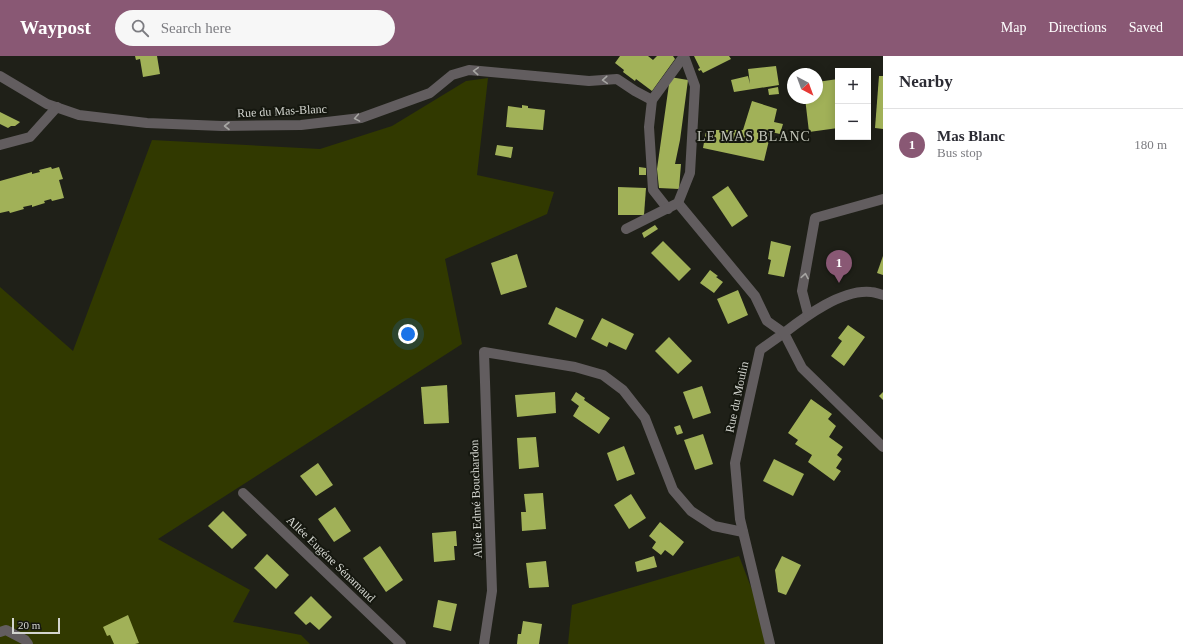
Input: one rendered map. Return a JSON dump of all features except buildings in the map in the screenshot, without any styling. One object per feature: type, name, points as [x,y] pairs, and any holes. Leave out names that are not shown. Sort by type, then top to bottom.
[{"type":"street","points":[[668,209],[653,190],[648,127],[652,100],[684,56]]},
{"type":"street","points":[[626,229],[678,203],[690,173],[695,86],[684,56]]},
{"type":"street","name":"Rue du Mas-Blanc","points":[[0,76],[47,104],[79,115],[147,123],[222,126],[301,125],[361,118],[430,93],[452,75],[469,70],[589,81],[617,79],[652,100]]},
{"type":"street","points":[[0,145],[30,137],[57,107]]},
{"type":"street","points":[[808,314],[802,291],[815,218],[883,199]]},
{"type":"street","points":[[678,203],[755,296],[767,321],[784,333],[802,368],[883,446]]},
{"type":"street","name":"Rue du Moulin","points":[[770,644],[740,519],[735,463],[760,350],[808,314],[847,295],[870,292],[883,295]]},
{"type":"street","name":"Allée Edmé Bouchardon","points":[[484,644],[492,591],[484,352],[575,367],[603,375],[623,390],[645,418],[673,490],[690,511],[714,526],[743,532]]},
{"type":"street","name":"Allée Eugéne Sénamaud","points":[[243,493],[400,644]]},
{"type":"street","points":[[0,632],[6,630],[25,640],[28,644]]},
{"type":"green space","points":[[488,78],[477,175],[554,192],[547,214],[445,259],[462,344],[158,539],[250,590],[233,622],[301,635],[310,644],[0,644],[0,287],[73,351],[152,140],[320,149],[392,126],[466,81]]},
{"type":"green space","points":[[739,556],[773,644],[568,644],[572,605]]},
{"type":"place","name":"Mas Blanc","points":[[839,283]]},
{"type":"district","name":"LE MAS BLANC","points":[[754,136]]}]
